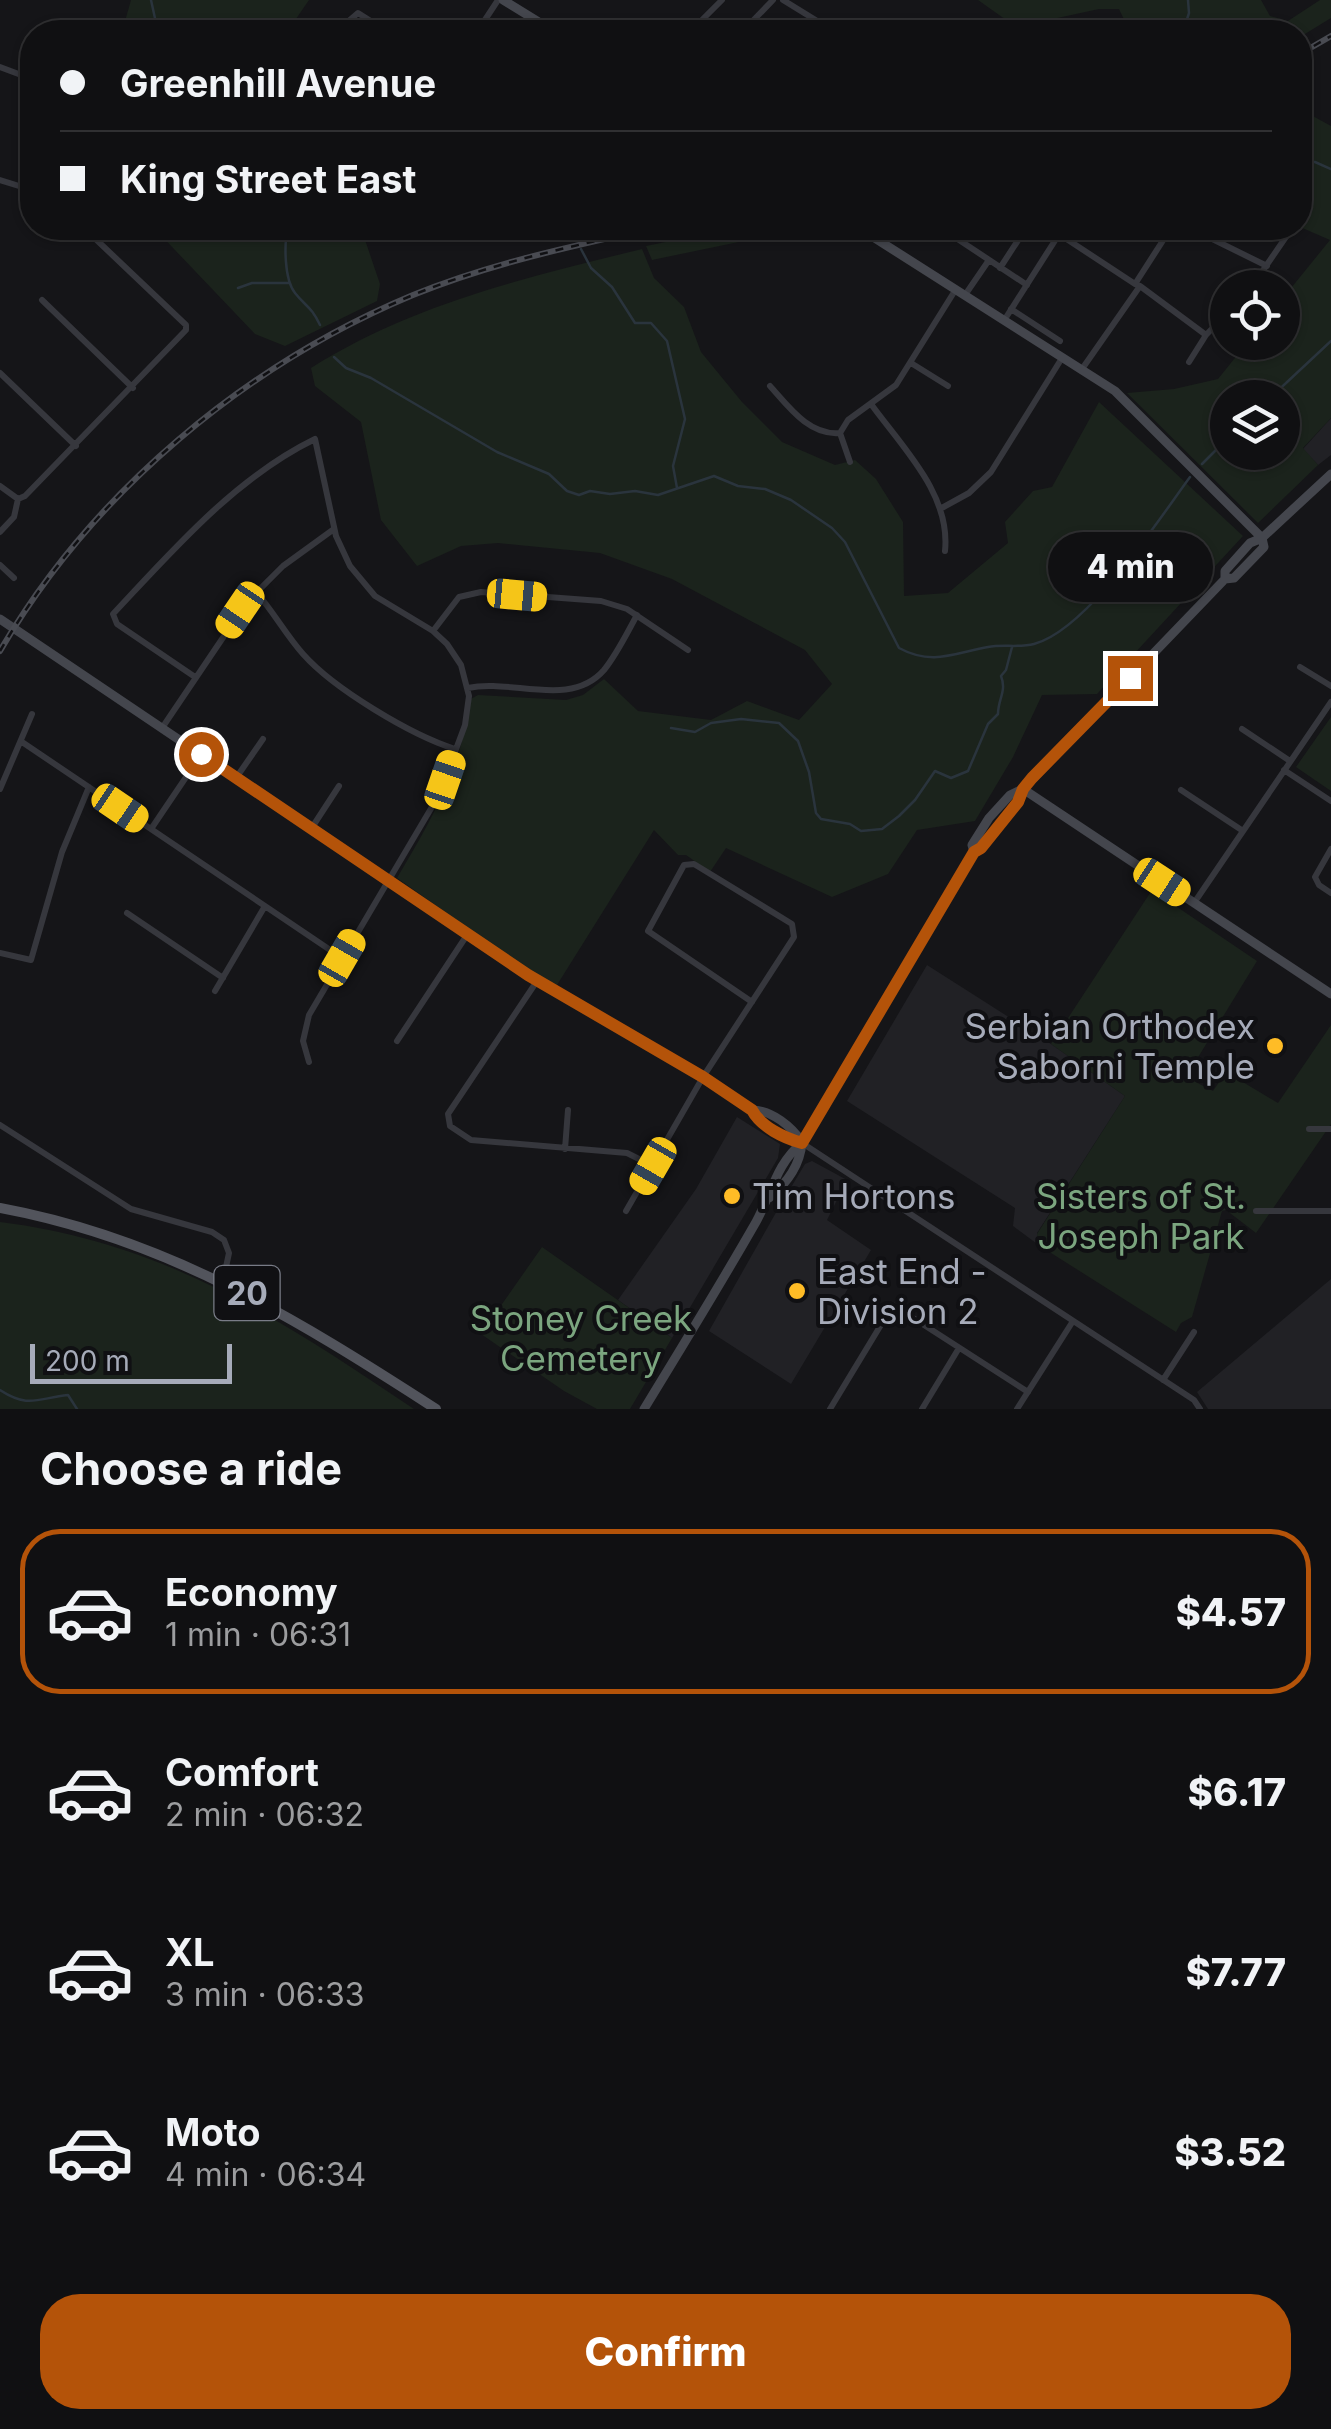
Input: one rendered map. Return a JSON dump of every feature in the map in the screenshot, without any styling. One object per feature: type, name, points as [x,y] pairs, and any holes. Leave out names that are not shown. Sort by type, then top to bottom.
[{"type":"main road","name":"20","points":[[0,1208],[40,1215],[147,1248],[223,1281],[436,1409]]},
{"type":"street","points":[[500,0],[534,20]]},
{"type":"street","points":[[702,20],[722,0]]},
{"type":"street","points":[[753,20],[772,0]]},
{"type":"street","points":[[783,0],[816,20]]},
{"type":"street","points":[[0,486],[18,498],[25,496],[186,330],[186,325],[97,240]]},
{"type":"street","points":[[878,240],[961,292],[1060,341]]},
{"type":"street","points":[[959,240],[1026,286]]},
{"type":"street","points":[[1000,268],[1018,240]]},
{"type":"street","points":[[1008,314],[1055,240]]},
{"type":"street","points":[[1074,240],[1136,284],[1164,240]]},
{"type":"street","points":[[1215,240],[1268,266]]},
{"type":"street","points":[[1265,270],[1284,240]]},
{"type":"street","points":[[840,433],[848,420],[896,385],[961,292],[989,260]]},
{"type":"street","points":[[1082,370],[1140,286],[1206,334]]},
{"type":"street","points":[[42,300],[133,388]]},
{"type":"street","points":[[1008,314],[1062,358],[1114,391],[1262,538]]},
{"type":"street","points":[[1189,362],[1210,330]]},
{"type":"street","points":[[940,508],[969,494],[991,472],[1062,358]]},
{"type":"street","points":[[910,363],[948,386]]},
{"type":"street","points":[[0,374],[76,446]]},
{"type":"street","points":[[770,386],[800,419],[829,434],[840,433]]},
{"type":"street","points":[[871,404],[926,478],[940,508],[947,536],[945,551]]},
{"type":"street","points":[[840,433],[850,462]]},
{"type":"street","points":[[195,677],[117,624],[113,614],[189,533],[298,447],[316,439],[334,529],[346,560],[362,582],[388,605],[433,632],[455,654],[468,688],[468,710],[440,794],[309,1015],[303,1041],[310,1062]]},
{"type":"street","points":[[644,1409],[768,1199],[782,1188],[801,1157],[802,1143],[974,852],[972,846],[990,818],[1010,796],[1023,789],[1225,579],[1225,571],[1250,543],[1262,538],[1331,474]]},
{"type":"street","points":[[0,532],[14,517],[18,498]]},
{"type":"street","points":[[162,728],[256,592],[283,566],[334,529]]},
{"type":"street","points":[[0,566],[14,578]]},
{"type":"street","points":[[256,592],[304,656],[325,675],[410,730],[456,749]]},
{"type":"street","points":[[433,632],[451,604],[474,592],[601,601],[637,615],[688,650]]},
{"type":"street","points":[[468,688],[578,687],[604,670],[637,615]]},
{"type":"street","points":[[0,619],[537,981],[703,1077],[752,1110],[762,1110],[793,1129],[802,1143],[1194,1400],[1200,1409]]},
{"type":"street","points":[[1300,666],[1331,686]]},
{"type":"street","points":[[1194,903],[1331,702]]},
{"type":"street","points":[[0,788],[32,714]]},
{"type":"street","points":[[1242,729],[1290,762]]},
{"type":"street","points":[[236,778],[263,738]]},
{"type":"street","points":[[22,742],[342,958]]},
{"type":"street","points":[[151,828],[201,754]]},
{"type":"street","points":[[1284,770],[1331,801]]},
{"type":"street","points":[[0,953],[31,960],[62,852],[89,786]]},
{"type":"street","points":[[312,828],[339,786]]},
{"type":"street","points":[[1023,789],[1331,994]]},
{"type":"street","points":[[1180,790],[1243,831]]},
{"type":"street","points":[[1331,850],[1315,878],[1331,893]]},
{"type":"street","points":[[626,1211],[703,1077],[752,1002],[795,930],[792,924],[694,864],[684,865],[648,931],[752,1002]]},
{"type":"street","points":[[215,991],[265,906]]},
{"type":"street","points":[[127,913],[223,978]]},
{"type":"street","points":[[397,1041],[467,935]]},
{"type":"street","points":[[537,981],[448,1120],[455,1132],[471,1140],[627,1153],[653,1166]]},
{"type":"street","points":[[565,1148],[568,1110]]},
{"type":"street","points":[[0,1125],[131,1209],[201,1227],[220,1236],[229,1253],[223,1281]]},
{"type":"street","points":[[1309,1129],[1331,1130]]},
{"type":"street","points":[[1256,1211],[1331,1211]]},
{"type":"street","points":[[830,1409],[892,1306],[1028,1392]]},
{"type":"street","points":[[1016,1409],[1074,1321]]},
{"type":"street","points":[[1164,1380],[1194,1332]]},
{"type":"street","points":[[922,1409],[959,1348]]},
{"type":"shaded area","points":[[1331,418],[1331,455],[1318,465],[1303,449]]},
{"type":"shaded area","points":[[927,965],[1125,1096],[1037,1233],[1040,1246],[1013,1226],[1015,1208],[847,1101]]},
{"type":"shaded area","points":[[737,1117],[780,1144],[778,1158],[672,1338],[618,1300],[696,1189]]},
{"type":"shaded area","points":[[812,1161],[847,1180],[827,1220],[871,1250],[791,1384],[709,1331],[805,1164]]},
{"type":"shaded area","points":[[1331,1279],[1331,1409],[1208,1409],[1197,1392]]},
{"type":"green space","points":[[131,0],[309,0],[295,20],[125,20]]},
{"type":"green space","points":[[978,0],[1261,0],[1270,16],[1284,20],[1124,20],[1119,9],[1099,9],[1048,20],[1006,20]]},
{"type":"green space","points":[[1320,0],[1331,0],[1331,18],[1312,30],[1312,20],[1290,20]]},
{"type":"green space","points":[[1312,116],[1331,126],[1331,418],[1303,448],[1318,465],[1258,523],[1127,393],[1210,381],[1210,470],[1300,470],[1300,380],[1214,380],[1233,360],[1300,360],[1300,277],[1330,240],[1312,232]]},
{"type":"green space","points":[[165,240],[365,240],[380,284],[377,301],[285,346],[255,334]]},
{"type":"green space","points":[[675,240],[748,240],[652,260],[646,246]]},
{"type":"green space","points":[[642,249],[654,278],[684,307],[701,352],[782,442],[835,465],[855,460],[876,479],[903,522],[904,596],[948,593],[1008,543],[1005,522],[1033,491],[1052,487],[1099,402],[1243,536],[1097,694],[1042,695],[1013,757],[975,821],[917,830],[888,874],[832,897],[726,848],[710,872],[686,855],[678,855],[654,830],[557,985],[532,973],[397,878],[433,815],[452,771],[469,700],[478,695],[566,700],[583,695],[604,679],[638,711],[711,720],[747,701],[799,720],[832,684],[805,650],[672,579],[600,553],[498,543],[461,546],[417,566],[381,520],[361,422],[315,386],[311,368],[389,326],[430,310],[514,282]]},
{"type":"green space","points":[[1331,717],[1331,791],[1296,767]]},
{"type":"green space","name":"Sisters of St. Joseph Park","points":[[1152,890],[1257,961],[1186,1077],[1213,1091],[1226,1072],[1278,1103],[1331,1025],[1331,1124],[1256,1233],[1226,1210],[1222,1211],[1192,1317],[1181,1323],[1176,1332],[1040,1246],[1037,1234],[1125,1096],[1051,1044]]},
{"type":"green space","points":[[0,1222],[60,1232],[169,1267],[268,1316],[414,1409],[0,1409]]},
{"type":"green space","name":"Stoney Creek Cemetery","points":[[542,1247],[672,1338],[630,1409],[597,1409],[481,1334]]},
{"type":"waterway","points":[[151,0],[155,20]]},
{"type":"waterway","points":[[1187,20],[1188,0]]},
{"type":"waterway","points":[[1312,162],[1331,169]]},
{"type":"waterway","points":[[287,240],[291,287],[320,325]]},
{"type":"waterway","points":[[578,240],[580,244]]},
{"type":"waterway","points":[[581,249],[591,268],[612,287],[635,323],[651,323],[667,341],[685,419],[673,466],[677,488]]},
{"type":"waterway","points":[[238,288],[252,283],[289,283]]},
{"type":"waterway","points":[[1289,380],[1331,341]]},
{"type":"waterway","points":[[334,357],[346,368],[371,378],[497,452],[549,474],[567,491],[579,495],[590,491],[658,495],[714,476],[791,500],[832,528],[845,542],[899,648],[922,656],[1028,645],[1055,635],[1120,572],[1190,477]]},
{"type":"waterway","points":[[1202,464],[1210,456]]},
{"type":"waterway","points":[[671,728],[695,732],[711,723],[741,719],[779,723],[798,741],[809,772],[816,813],[821,819],[850,824],[861,831],[882,829],[915,800],[935,771],[951,778],[968,771],[988,724],[998,714],[1001,676],[1012,647]]},
{"type":"waterway","points":[[0,1390],[26,1401],[68,1395],[77,1409]]},
{"type":"railway","points":[[1312,47],[1331,36]]},
{"type":"railway","points":[[0,651],[37,593],[127,487],[233,397],[291,358],[413,295],[532,256],[602,240]]},
{"type":"place","name":"Serbian Orthodex Saborni Temple","points":[[1275,1046]]},
{"type":"place","name":"Tim Hortons","points":[[732,1196]]},
{"type":"place","name":"East End - Division 2","points":[[797,1291]]},
{"type":"route","points":[[201,754],[528,975],[703,1077],[752,1110],[756,1118],[772,1129],[802,1143],[974,852],[1018,802],[1032,778],[1130,678]]}]
